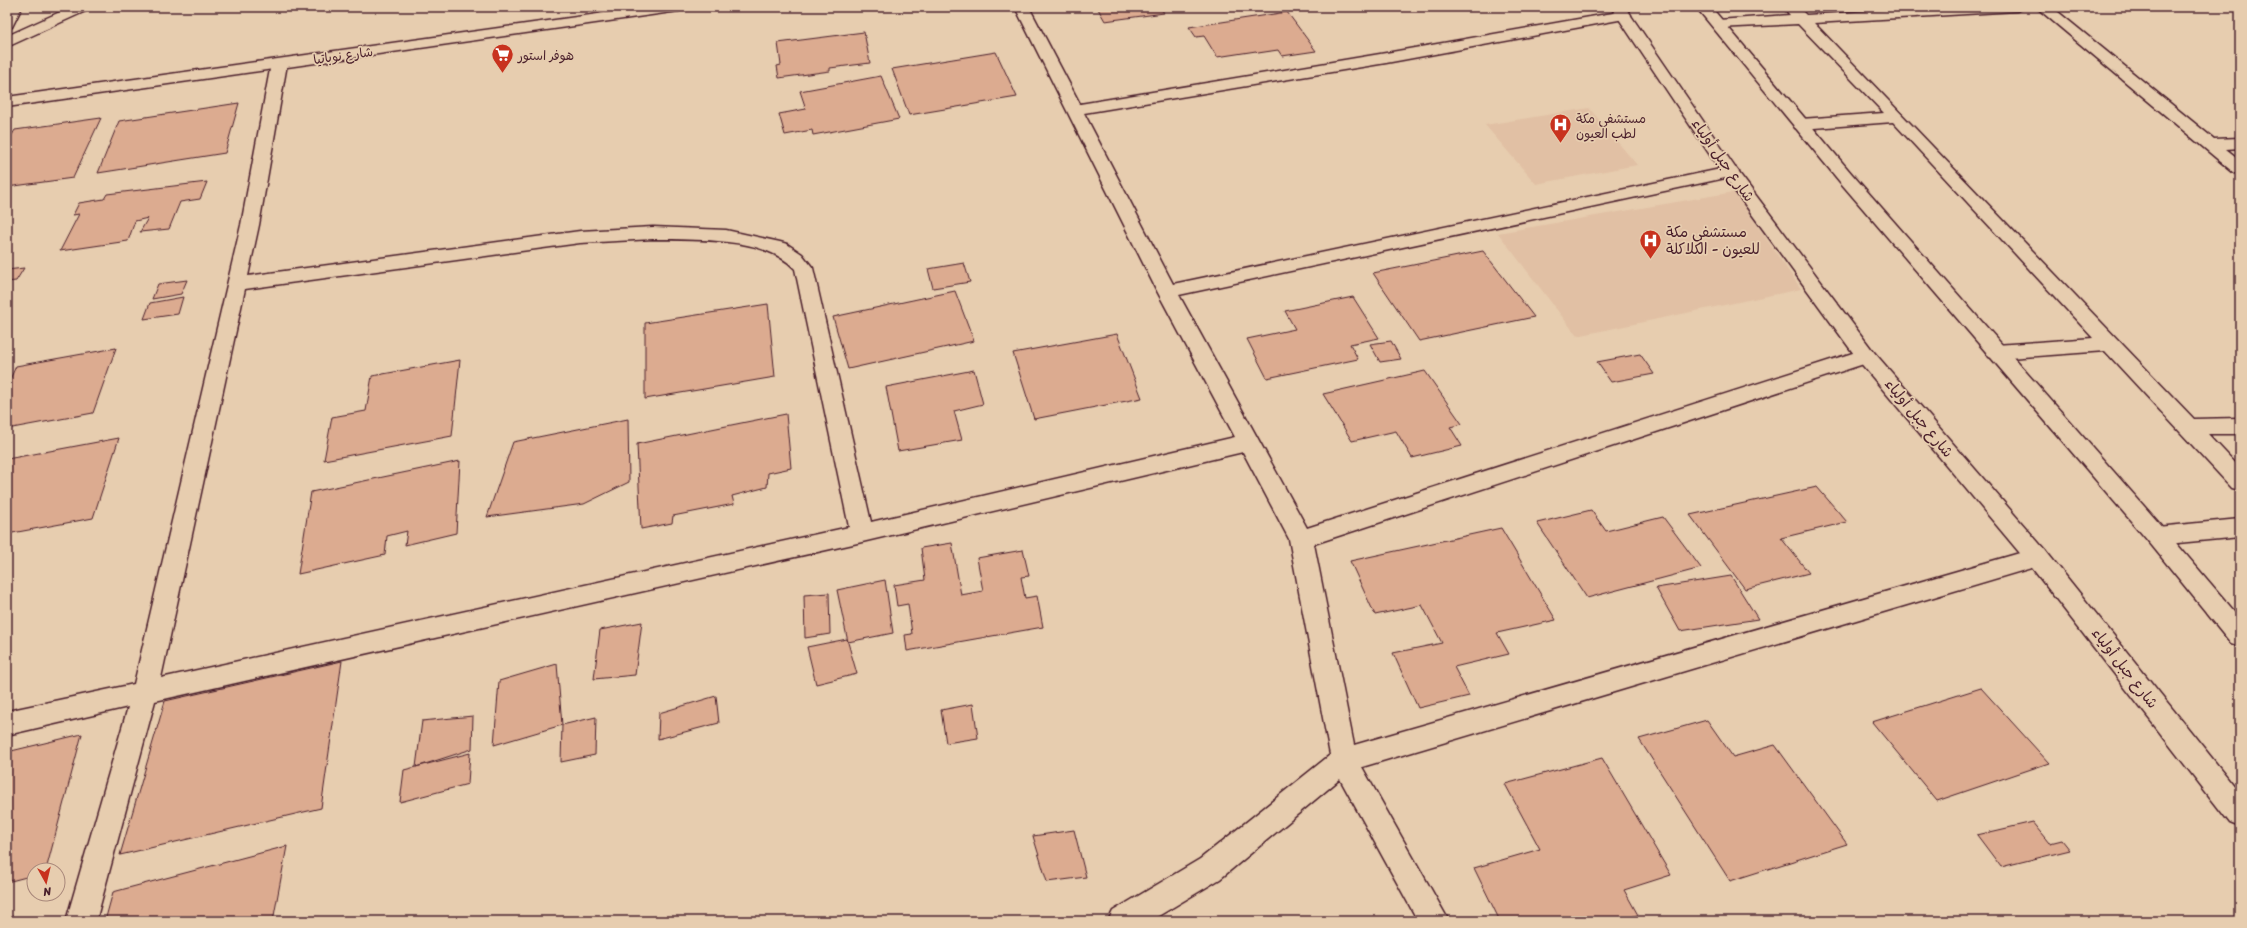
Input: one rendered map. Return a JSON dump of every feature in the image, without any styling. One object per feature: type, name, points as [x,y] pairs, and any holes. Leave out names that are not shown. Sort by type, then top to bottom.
[{"type":"street","points":[[7,24],[15,7]]},
{"type":"street","points":[[7,42],[83,7]]},
{"type":"street","name":"شارع نوباتيا","points":[[7,102],[679,7]]},
{"type":"street","points":[[1022,7],[1167,291],[1301,538],[1344,760],[1434,921]]},
{"type":"street","points":[[1704,7],[1801,124],[1996,352],[2157,536],[2240,636]]},
{"type":"street","points":[[1718,24],[1796,13],[2017,7]]},
{"type":"street","points":[[2043,7],[2240,169]]},
{"type":"street","points":[[1075,110],[1386,58],[1621,11]]},
{"type":"street","name":"شارع جبل أولياء","points":[[1621,11],[1730,172],[1866,356],[2037,557],[2240,814]]},
{"type":"street","points":[[1796,13],[1897,117],[2112,344],[2240,482]]},
{"type":"street","points":[[81,921],[145,692],[250,225],[279,64]]},
{"type":"street","points":[[1801,124],[1897,117]]},
{"type":"street","points":[[2210,144],[2240,143]]},
{"type":"street","points":[[1167,291],[1730,172]]},
{"type":"street","points":[[237,284],[580,237],[653,233],[726,236],[780,248],[796,258],[804,268],[862,533]]},
{"type":"street","points":[[1996,352],[2112,344]]},
{"type":"street","points":[[1301,538],[1866,356]]},
{"type":"street","points":[[2189,427],[2240,426]]},
{"type":"street","points":[[7,723],[862,533],[1250,442]]},
{"type":"street","points":[[2157,536],[2240,528]]},
{"type":"street","points":[[1123,921],[1210,869],[1344,760],[2037,557]]},
{"type":"shaded area","name":"مستشفى مكة لطب العيون","points":[[1589,108],[1637,165],[1536,184],[1485,125]]},
{"type":"shaded area","name":"مستشفى مكة للعيون - الكلاكلة","points":[[1734,192],[1801,289],[1577,336],[1498,233]]},
{"type":"building","points":[[1097,7],[1160,7],[1164,13],[1105,21]]},
{"type":"building","points":[[1287,12],[1316,51],[1282,56],[1278,50],[1258,53],[1256,51],[1217,57],[1204,36],[1196,37],[1189,27]]},
{"type":"building","points":[[864,32],[870,63],[830,68],[830,71],[779,78],[777,66],[781,65],[778,43]]},
{"type":"building","points":[[996,52],[1017,97],[909,115],[892,69]]},
{"type":"building","points":[[881,76],[899,119],[813,135],[812,130],[785,135],[779,114],[806,109],[800,91]]},
{"type":"building","points":[[239,103],[225,153],[98,173],[119,121]]},
{"type":"building","points":[[101,118],[73,178],[7,187],[7,143],[15,130]]},
{"type":"building","points":[[207,182],[200,199],[180,202],[169,229],[140,232],[148,218],[135,221],[128,241],[60,251],[79,214],[73,215],[79,203],[104,199],[107,194]]},
{"type":"building","points":[[1483,251],[1534,317],[1419,341],[1373,273]]},
{"type":"building","points":[[964,263],[970,282],[933,288],[928,269]]},
{"type":"building","points":[[24,268],[16,281],[7,282],[7,270]]},
{"type":"building","points":[[187,280],[181,294],[152,299],[158,284]]},
{"type":"building","points":[[955,291],[974,341],[848,369],[833,317]]},
{"type":"building","points":[[183,297],[178,314],[144,319],[150,303]]},
{"type":"building","points":[[1353,297],[1379,338],[1350,344],[1358,359],[1267,378],[1247,339],[1295,329],[1285,311]]},
{"type":"building","points":[[768,304],[775,377],[645,399],[645,323]]},
{"type":"building","points":[[1117,334],[1142,398],[1034,419],[1013,353]]},
{"type":"building","points":[[1391,341],[1401,359],[1380,362],[1370,344]]},
{"type":"building","points":[[116,348],[93,413],[7,429],[7,386],[16,366]]},
{"type":"building","points":[[1640,354],[1654,374],[1611,382],[1597,362]]},
{"type":"building","points":[[460,360],[452,436],[324,460],[332,417],[366,411],[372,376]]},
{"type":"building","points":[[974,370],[983,404],[954,411],[962,440],[898,451],[886,387]]},
{"type":"building","points":[[1425,371],[1462,424],[1450,427],[1462,446],[1412,458],[1396,431],[1352,441],[1323,394]]},
{"type":"building","points":[[786,414],[791,468],[768,473],[767,487],[732,496],[734,504],[673,516],[672,523],[641,529],[637,444]]},
{"type":"building","points":[[628,419],[629,482],[584,504],[487,517],[513,442]]},
{"type":"building","points":[[119,438],[93,518],[7,534],[7,459]]},
{"type":"building","points":[[460,461],[456,533],[405,545],[407,531],[387,536],[385,555],[298,574],[311,492]]},
{"type":"building","points":[[1817,487],[1847,522],[1781,538],[1809,573],[1745,589],[1690,515]]},
{"type":"building","points":[[1591,510],[1606,531],[1663,517],[1701,568],[1587,598],[1537,523]]},
{"type":"building","points":[[1501,528],[1556,620],[1497,633],[1509,654],[1454,667],[1469,696],[1418,708],[1393,653],[1442,643],[1422,605],[1375,615],[1350,561]]},
{"type":"building","points":[[952,543],[961,595],[983,591],[977,558],[1023,550],[1029,576],[1021,577],[1025,598],[1037,596],[1043,627],[907,651],[905,635],[912,634],[908,604],[897,606],[894,585],[925,580],[921,548]]},
{"type":"building","points":[[1731,576],[1758,619],[1680,631],[1656,588]]},
{"type":"building","points":[[885,580],[893,633],[848,642],[837,590]]},
{"type":"building","points":[[829,593],[830,634],[805,638],[804,595]]},
{"type":"building","points":[[642,622],[635,675],[594,679],[600,630]]},
{"type":"building","points":[[847,639],[857,674],[816,684],[807,647]]},
{"type":"building","points":[[342,661],[321,808],[120,855],[165,701]]},
{"type":"building","points":[[557,664],[562,725],[494,745],[499,681]]},
{"type":"building","points":[[1981,688],[2049,763],[1937,801],[1872,722]]},
{"type":"building","points":[[716,696],[719,723],[658,739],[659,713]]},
{"type":"building","points":[[973,704],[978,738],[946,743],[941,710]]},
{"type":"building","points":[[473,716],[472,749],[416,767],[422,721]]},
{"type":"building","points":[[596,717],[595,755],[561,762],[562,725]]},
{"type":"building","points":[[1707,720],[1733,757],[1775,745],[1847,844],[1730,881],[1639,739]]},
{"type":"building","points":[[82,734],[48,862],[26,862],[26,877],[7,882],[7,752]]},
{"type":"building","points":[[470,753],[468,784],[400,802],[404,770]]},
{"type":"building","points":[[1602,758],[1671,875],[1624,890],[1638,915],[1617,921],[1500,921],[1474,868],[1540,849],[1505,784]]},
{"type":"building","points":[[2033,822],[2050,843],[2062,840],[2070,850],[2001,867],[1977,835]]},
{"type":"building","points":[[1074,830],[1086,877],[1047,882],[1033,836]]},
{"type":"building","points":[[287,846],[273,921],[105,921],[113,892]]},
{"type":"place","name":"هوفر استور","points":[[503,74]]},
{"type":"place","name":"مستشفى مكة لطب العيون","points":[[1561,144]]},
{"type":"place","name":"مستشفى مكة للعيون - الكلاكلة","points":[[1650,260]]}]
